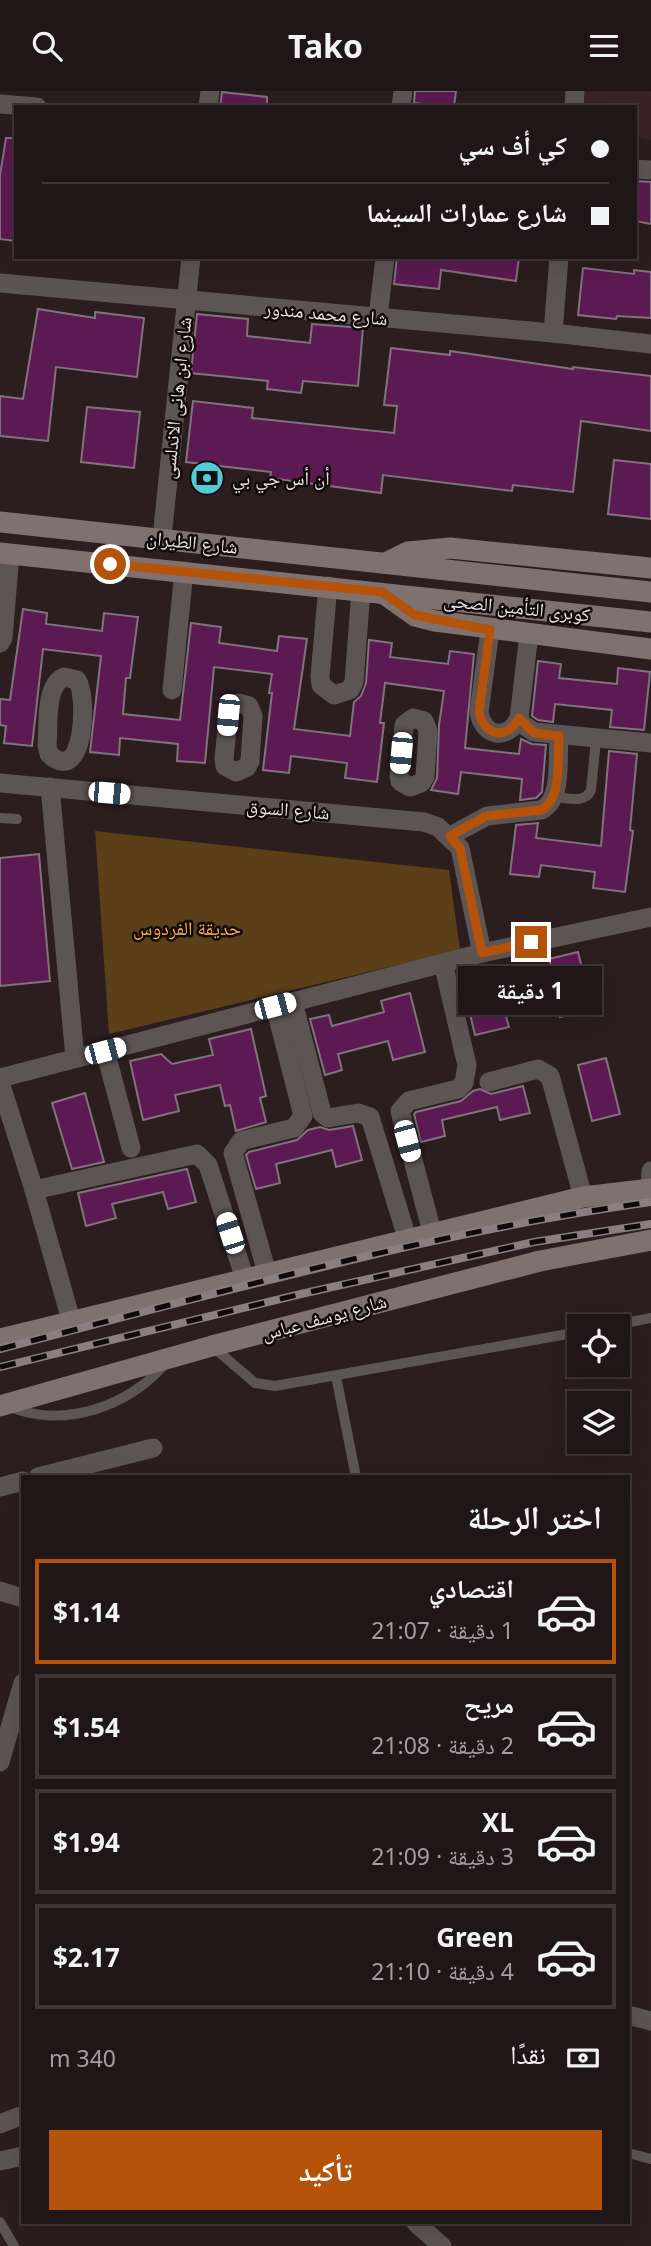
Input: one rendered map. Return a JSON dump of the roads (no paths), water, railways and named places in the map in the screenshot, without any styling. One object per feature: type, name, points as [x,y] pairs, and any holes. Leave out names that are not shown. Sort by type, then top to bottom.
[{"type":"main road","name":"شارع الطيران","points":[[0,522],[384,564]]},
{"type":"main road","points":[[384,564],[408,552],[450,548],[651,568]]},
{"type":"main road","name":"شارع الطيران","points":[[5,553],[382,592]]},
{"type":"main road","name":"كوبرى التأمين الصحى","points":[[384,564],[651,592]]},
{"type":"main road","points":[[382,592],[415,615],[490,630],[651,649]]},
{"type":"main road","name":"كوبرى التأمين الصحى","points":[[382,592],[651,622]]},
{"type":"main road","points":[[0,1339],[583,1196],[651,1189]]},
{"type":"main road","name":"شارع يوسف عباس","points":[[2,1405],[212,1346],[540,1261],[651,1241]]},
{"type":"street","points":[[4,100],[28,105]]},
{"type":"street","name":"شارع ابن هانى الاندلسى","points":[[162,538],[191,259]]},
{"type":"street","points":[[378,317],[385,259]]},
{"type":"street","points":[[553,333],[559,259]]},
{"type":"street","name":"شارع محمد مندور","points":[[0,283],[651,344]]},
{"type":"street","points":[[0,643],[3,638],[5,553]]},
{"type":"street","points":[[172,690],[184,571]]},
{"type":"street","points":[[328,586],[320,676],[321,685],[334,695],[343,694],[354,682],[361,590]]},
{"type":"street","points":[[490,630],[479,712],[481,722],[487,730],[496,734],[515,728],[519,718],[528,634]]},
{"type":"street","points":[[519,718],[534,733],[651,743]]},
{"type":"street","points":[[482,953],[460,848],[450,836],[486,816],[548,807],[555,797],[559,736]]},
{"type":"street","points":[[61,761],[55,788],[75,1058]]},
{"type":"street","points":[[233,804],[236,772]]},
{"type":"street","name":"شارع السوق","points":[[0,783],[409,820],[438,827],[450,836]]},
{"type":"street","points":[[409,820],[410,787]]},
{"type":"street","points":[[71,1321],[0,1080],[75,1058],[482,953],[651,916]]},
{"type":"street","points":[[432,1232],[400,1111],[409,1101],[458,1089],[467,1074],[443,963]]},
{"type":"street","points":[[284,1004],[323,1113],[328,1118],[358,1113],[370,1117],[407,1238]]},
{"type":"street","points":[[267,1273],[233,1153],[242,1142],[294,1128],[303,1117],[284,1004]]},
{"type":"street","points":[[105,1051],[131,1148]]},
{"type":"street","points":[[489,1082],[538,1069],[550,1076],[583,1196]]},
{"type":"street","points":[[34,1190],[197,1154],[204,1158],[208,1165],[245,1279]]},
{"type":"street","points":[[651,1171],[651,1189]]},
{"type":"street","points":[[46,1475],[153,1448]]},
{"type":"street","points":[[0,1487],[21,1482]]},
{"type":"street","points":[[0,1591],[21,1597]]},
{"type":"street","points":[[0,1762],[16,1729],[21,1696]]},
{"type":"street","points":[[630,2016],[651,2021]]},
{"type":"street","points":[[0,2124],[21,2116]]},
{"type":"street","points":[[0,2161],[21,2156]]},
{"type":"street","points":[[417,2224],[442,2246]]},
{"type":"lane","points":[[555,797],[588,797],[592,790],[596,739]]},
{"type":"lane","points":[[0,818],[18,819]]},
{"type":"lane","points":[[630,1322],[651,1318]]},
{"type":"lane","points":[[212,1346],[245,1375],[262,1385],[336,1376],[567,1334]]},
{"type":"lane","points":[[336,1376],[356,1475]]},
{"type":"lane","points":[[630,2154],[651,2159]]},
{"type":"lane","points":[[0,2222],[14,2246]]},
{"type":"railway","points":[[0,1349],[405,1247],[651,1202]]},
{"type":"railway","points":[[0,1367],[301,1294],[534,1242],[651,1224]]},
{"type":"place","name":"أن أس جي بي","points":[[207,478]]},
{"type":"park label","name":"حديقة الفردوس","points":[[187,928]]}]
